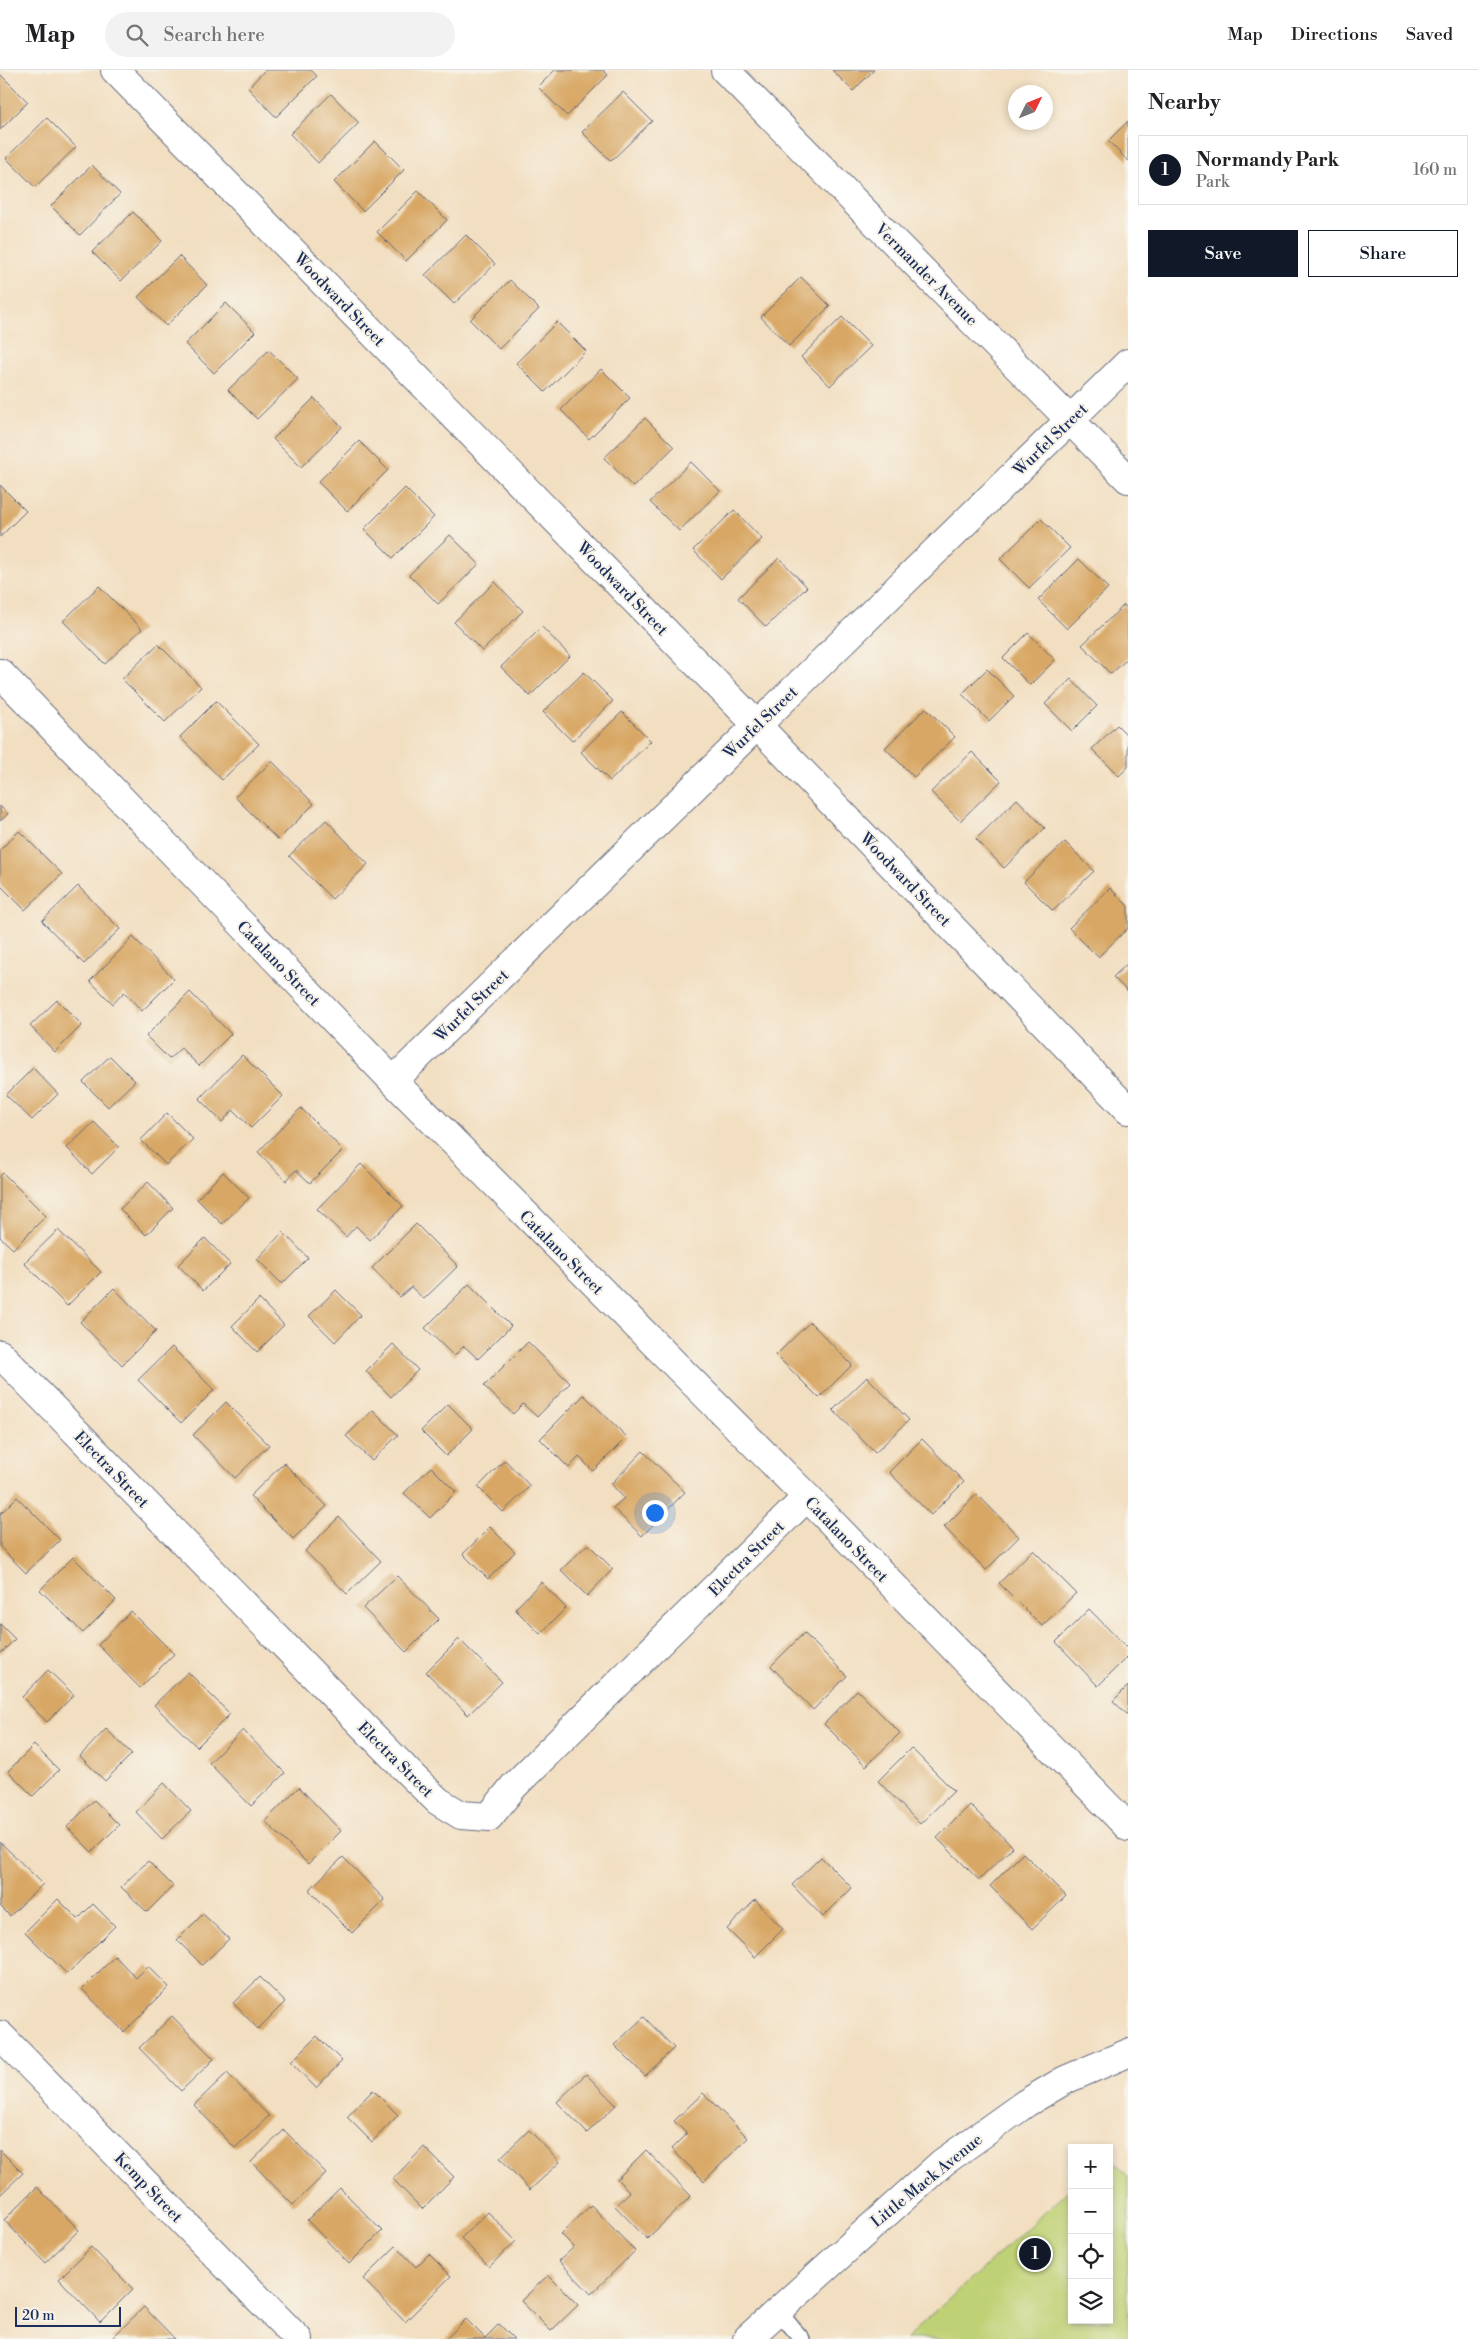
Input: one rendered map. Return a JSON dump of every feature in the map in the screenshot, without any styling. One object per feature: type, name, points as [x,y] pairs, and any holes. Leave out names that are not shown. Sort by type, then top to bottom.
[{"type":"street","name":"Woodward Street","points":[[115,70],[757,725],[1128,1110]]},
{"type":"street","name":"Vermander Avenue","points":[[725,70],[1128,479]]},
{"type":"street","name":"Wurfel Street","points":[[393,1081],[1128,363]]},
{"type":"street","name":"Catalano Street","points":[[0,673],[393,1081],[807,1498],[1128,1827]]},
{"type":"street","name":"Electra Street","points":[[0,1354],[412,1776],[438,1801],[461,1815],[489,1817],[514,1786],[807,1498]]},
{"type":"street","name":"Kemp Street","points":[[0,2035],[298,2339]]},
{"type":"street","name":"Little Mack Avenue","points":[[747,2339],[942,2163],[1026,2102],[1065,2080],[1128,2053]]},
{"type":"lane","points":[[778,2311],[802,2339]]},
{"type":"green space","points":[[1113,2161],[1128,2176],[1128,2339],[905,2339],[1068,2191],[1068,2324],[1113,2324]]},
{"type":"building","points":[[265,70],[311,70],[317,76],[276,117],[248,88]]},
{"type":"building","points":[[555,70],[603,70],[608,75],[567,116],[538,87]]},
{"type":"building","points":[[832,70],[874,70],[853,91]]},
{"type":"building","points":[[0,74],[28,102],[0,130]]},
{"type":"building","points":[[623,92],[652,121],[611,161],[582,132]]},
{"type":"building","points":[[331,94],[359,123],[318,163],[290,134]]},
{"type":"building","points":[[47,118],[76,147],[35,187],[6,158]]},
{"type":"building","points":[[1128,121],[1128,161],[1108,141]]},
{"type":"building","points":[[375,141],[404,170],[363,211],[334,182]]},
{"type":"building","points":[[92,165],[120,194],[80,235],[51,206]]},
{"type":"building","points":[[418,191],[447,220],[406,261],[377,232]]},
{"type":"building","points":[[133,212],[162,241],[121,281],[92,252]]},
{"type":"building","points":[[466,235],[495,264],[454,304],[425,275]]},
{"type":"building","points":[[179,256],[207,285],[166,326],[138,297]]},
{"type":"building","points":[[801,277],[830,306],[789,346],[761,317]]},
{"type":"building","points":[[510,280],[539,309],[499,349],[470,320]]},
{"type":"building","points":[[226,303],[255,332],[214,373],[185,344]]},
{"type":"building","points":[[842,317],[871,346],[830,386],[801,357]]},
{"type":"building","points":[[557,322],[586,351],[545,392],[516,363]]},
{"type":"building","points":[[269,350],[298,379],[257,419],[228,390]]},
{"type":"building","points":[[601,369],[630,398],[589,439],[561,410]]},
{"type":"building","points":[[314,398],[342,427],[301,467],[273,439]]},
{"type":"building","points":[[645,418],[674,447],[633,487],[604,458]]},
{"type":"building","points":[[359,441],[388,470],[347,511],[318,482]]},
{"type":"building","points":[[691,462],[720,491],[679,531],[650,502]]},
{"type":"building","points":[[0,485],[26,511],[0,537]]},
{"type":"building","points":[[405,488],[434,517],[393,558],[364,529]]},
{"type":"building","points":[[734,510],[762,539],[721,579],[693,550]]},
{"type":"building","points":[[1041,519],[1070,548],[1029,588],[1000,559]]},
{"type":"building","points":[[450,535],[479,564],[438,604],[409,575]]},
{"type":"building","points":[[779,558],[807,587],[766,627],[738,598]]},
{"type":"building","points":[[1079,559],[1108,588],[1067,629],[1038,600]]},
{"type":"building","points":[[495,582],[523,611],[482,651],[454,622]]},
{"type":"building","points":[[99,586],[142,629],[105,664],[63,621]]},
{"type":"building","points":[[1124,605],[1128,610],[1128,658],[1111,674],[1082,645]]},
{"type":"building","points":[[542,627],[570,656],[530,696],[501,667]]},
{"type":"building","points":[[1028,633],[1055,660],[1030,685],[1003,658]]},
{"type":"building","points":[[158,644],[201,687],[165,722],[122,679]]},
{"type":"building","points":[[987,669],[1014,696],[989,721],[962,694]]},
{"type":"building","points":[[584,672],[613,701],[572,741],[543,712]]},
{"type":"building","points":[[1071,679],[1097,706],[1072,731],[1045,704]]},
{"type":"building","points":[[216,701],[259,744],[222,780],[180,737]]},
{"type":"building","points":[[926,708],[955,737],[914,777],[885,748]]},
{"type":"building","points":[[622,712],[651,741],[610,781],[581,752]]},
{"type":"building","points":[[1117,725],[1128,736],[1128,767],[1119,776],[1092,749]]},
{"type":"building","points":[[972,752],[1001,781],[960,821],[931,792]]},
{"type":"building","points":[[272,761],[314,804],[278,840],[235,797]]},
{"type":"building","points":[[1017,799],[1045,828],[1004,868],[976,839]]},
{"type":"building","points":[[0,806],[8,814],[0,821]]},
{"type":"building","points":[[326,820],[368,864],[332,899],[289,856]]},
{"type":"building","points":[[19,831],[62,874],[25,910],[0,885],[0,850]]},
{"type":"building","points":[[1065,842],[1094,871],[1053,911],[1024,882]]},
{"type":"building","points":[[78,886],[120,929],[84,964],[42,921]]},
{"type":"building","points":[[1110,888],[1128,906],[1128,928],[1098,957],[1069,928]]},
{"type":"building","points":[[133,937],[174,979],[142,1011],[124,992],[113,1004],[90,981]]},
{"type":"building","points":[[1128,963],[1128,992],[1113,977]]},
{"type":"building","points":[[190,992],[231,1034],[199,1066],[181,1048],[169,1059],[146,1036]]},
{"type":"building","points":[[57,1000],[82,1025],[55,1052],[30,1026]]},
{"type":"building","points":[[242,1055],[283,1096],[251,1128],[233,1110],[222,1122],[199,1099]]},
{"type":"building","points":[[110,1056],[135,1081],[108,1107],[83,1082]]},
{"type":"building","points":[[33,1068],[58,1094],[32,1120],[6,1095]]},
{"type":"building","points":[[301,1108],[343,1150],[310,1183],[296,1170],[286,1181],[258,1152]]},
{"type":"building","points":[[167,1113],[193,1139],[166,1165],[141,1140]]},
{"type":"building","points":[[94,1122],[119,1147],[92,1174],[67,1148]]},
{"type":"building","points":[[361,1164],[403,1206],[370,1240],[356,1226],[346,1237],[317,1209]]},
{"type":"building","points":[[223,1172],[249,1198],[222,1224],[197,1199]]},
{"type":"building","points":[[3,1173],[46,1216],[13,1249],[0,1237],[0,1176]]},
{"type":"building","points":[[148,1182],[173,1208],[146,1235],[120,1209]]},
{"type":"building","points":[[416,1224],[458,1266],[424,1299],[411,1287],[400,1297],[372,1268]]},
{"type":"building","points":[[58,1230],[101,1272],[67,1306],[24,1263]]},
{"type":"building","points":[[283,1232],[308,1258],[282,1284],[257,1259]]},
{"type":"building","points":[[205,1238],[230,1264],[203,1291],[178,1265]]},
{"type":"building","points":[[469,1284],[511,1326],[478,1359],[464,1346],[454,1356],[425,1328]]},
{"type":"building","points":[[114,1288],[156,1331],[122,1365],[80,1322]]},
{"type":"building","points":[[336,1290],[361,1315],[335,1342],[309,1316]]},
{"type":"building","points":[[259,1299],[284,1325],[257,1352],[232,1326]]},
{"type":"building","points":[[810,1322],[852,1365],[819,1398],[776,1355]]},
{"type":"building","points":[[528,1342],[570,1383],[537,1417],[523,1404],[513,1414],[484,1386]]},
{"type":"building","points":[[393,1344],[418,1370],[391,1397],[366,1371]]},
{"type":"building","points":[[172,1347],[214,1390],[181,1423],[138,1380]]},
{"type":"building","points":[[867,1377],[909,1420],[875,1453],[833,1410]]},
{"type":"building","points":[[584,1395],[627,1437],[593,1471],[579,1457],[569,1468],[540,1439]]},
{"type":"building","points":[[226,1402],[269,1445],[235,1478],[193,1435]]},
{"type":"building","points":[[448,1404],[473,1429],[446,1456],[421,1431]]},
{"type":"building","points":[[373,1410],[398,1435],[372,1461],[346,1436]]},
{"type":"building","points":[[922,1439],[964,1482],[931,1515],[889,1472]]},
{"type":"building","points":[[643,1451],[685,1492],[642,1536],[613,1508],[624,1498],[611,1484]]},
{"type":"building","points":[[505,1460],[530,1486],[503,1512],[478,1487]]},
{"type":"building","points":[[284,1463],[327,1506],[293,1539],[250,1496]]},
{"type":"building","points":[[431,1467],[456,1492],[430,1518],[404,1493]]},
{"type":"building","points":[[977,1494],[1019,1537],[986,1570],[944,1527]]},
{"type":"building","points":[[17,1497],[60,1540],[26,1573],[0,1547],[0,1514]]},
{"type":"building","points":[[339,1517],[381,1561],[347,1594],[305,1551]]},
{"type":"building","points":[[490,1527],[515,1552],[488,1579],[463,1554]]},
{"type":"building","points":[[588,1544],[613,1569],[587,1596],[561,1570]]},
{"type":"building","points":[[1033,1550],[1076,1593],[1042,1626],[999,1583]]},
{"type":"building","points":[[73,1557],[116,1600],[83,1633],[40,1590]]},
{"type":"building","points":[[397,1576],[439,1619],[406,1652],[363,1608]]},
{"type":"building","points":[[541,1582],[566,1608],[540,1634],[515,1609]]},
{"type":"building","points":[[1089,1609],[1128,1649],[1128,1656],[1098,1686],[1056,1642]]},
{"type":"building","points":[[131,1611],[174,1654],[140,1688],[98,1645]]},
{"type":"building","points":[[0,1624],[15,1639],[0,1654]]},
{"type":"building","points":[[804,1633],[847,1676],[813,1710],[771,1666]]},
{"type":"building","points":[[459,1639],[502,1682],[468,1715],[426,1672]]},
{"type":"building","points":[[48,1670],[74,1695],[47,1722],[22,1697]]},
{"type":"building","points":[[188,1672],[230,1714],[197,1747],[154,1705]]},
{"type":"building","points":[[1128,1686],[1128,1715],[1113,1701]]},
{"type":"building","points":[[857,1690],[900,1733],[866,1766],[824,1724]]},
{"type":"building","points":[[106,1729],[132,1754],[105,1781],[80,1756]]},
{"type":"building","points":[[243,1730],[285,1773],[251,1806],[209,1763]]},
{"type":"building","points":[[34,1745],[59,1770],[33,1796],[8,1771]]},
{"type":"building","points":[[911,1748],[954,1791],[920,1824],[878,1781]]},
{"type":"building","points":[[164,1783],[191,1811],[162,1839],[136,1812]]},
{"type":"building","points":[[299,1787],[341,1831],[308,1864],[265,1821]]},
{"type":"building","points":[[94,1800],[119,1825],[92,1852],[67,1827]]},
{"type":"building","points":[[970,1805],[1013,1847],[979,1880],[937,1838]]},
{"type":"building","points":[[0,1842],[43,1884],[10,1916],[0,1906]]},
{"type":"building","points":[[1023,1853],[1066,1896],[1032,1929],[990,1886]]},
{"type":"building","points":[[343,1857],[385,1900],[352,1933],[309,1890]]},
{"type":"building","points":[[821,1857],[852,1888],[823,1917],[792,1885]]},
{"type":"building","points":[[148,1861],[173,1886],[147,1912],[121,1887]]},
{"type":"building","points":[[58,1899],[78,1919],[93,1904],[115,1926],[67,1974],[25,1932]]},
{"type":"building","points":[[755,1900],[783,1929],[755,1957],[727,1929]]},
{"type":"building","points":[[203,1914],[229,1939],[202,1965],[177,1940]]},
{"type":"building","points":[[115,1956],[136,1978],[148,1966],[169,1987],[124,2032],[82,1989]]},
{"type":"building","points":[[260,1977],[285,2002],[258,2029],[233,2003]]},
{"type":"building","points":[[172,2016],[214,2059],[181,2091],[139,2048]]},
{"type":"building","points":[[644,2017],[674,2048],[645,2076],[614,2045]]},
{"type":"building","points":[[317,2036],[342,2061],[316,2088],[291,2062]]},
{"type":"building","points":[[227,2073],[269,2116],[235,2148],[194,2105]]},
{"type":"building","points":[[586,2074],[616,2105],[587,2133],[557,2102]]},
{"type":"building","points":[[373,2090],[398,2115],[372,2142],[347,2117]]},
{"type":"building","points":[[703,2093],[748,2138],[704,2181],[672,2149],[687,2134],[674,2121]]},
{"type":"building","points":[[284,2130],[326,2173],[293,2205],[251,2162]]},
{"type":"building","points":[[529,2130],[560,2162],[530,2190],[500,2158]]},
{"type":"building","points":[[424,2147],[454,2177],[422,2209],[393,2179]]},
{"type":"building","points":[[0,2150],[23,2173],[0,2195]]},
{"type":"building","points":[[646,2150],[691,2196],[647,2239],[615,2206],[630,2192],[617,2179]]},
{"type":"building","points":[[37,2187],[79,2230],[45,2263],[4,2220]]},
{"type":"building","points":[[340,2188],[382,2231],[349,2264],[307,2220]]},
{"type":"building","points":[[591,2205],[635,2251],[591,2294],[559,2261],[574,2247],[561,2234]]},
{"type":"building","points":[[488,2212],[516,2241],[489,2267],[461,2238]]},
{"type":"building","points":[[396,2246],[416,2267],[429,2254],[451,2276],[405,2322],[363,2279]]},
{"type":"building","points":[[91,2247],[133,2289],[100,2322],[59,2279]]},
{"type":"building","points":[[548,2275],[578,2305],[551,2331],[521,2301]]},
{"type":"building","points":[[144,2307],[175,2339],[111,2339]]},
{"type":"building","points":[[466,2319],[485,2338],[499,2324],[514,2339],[446,2339]]},
{"type":"place","name":"Normandy Park","points":[[1035,2254]]}]
